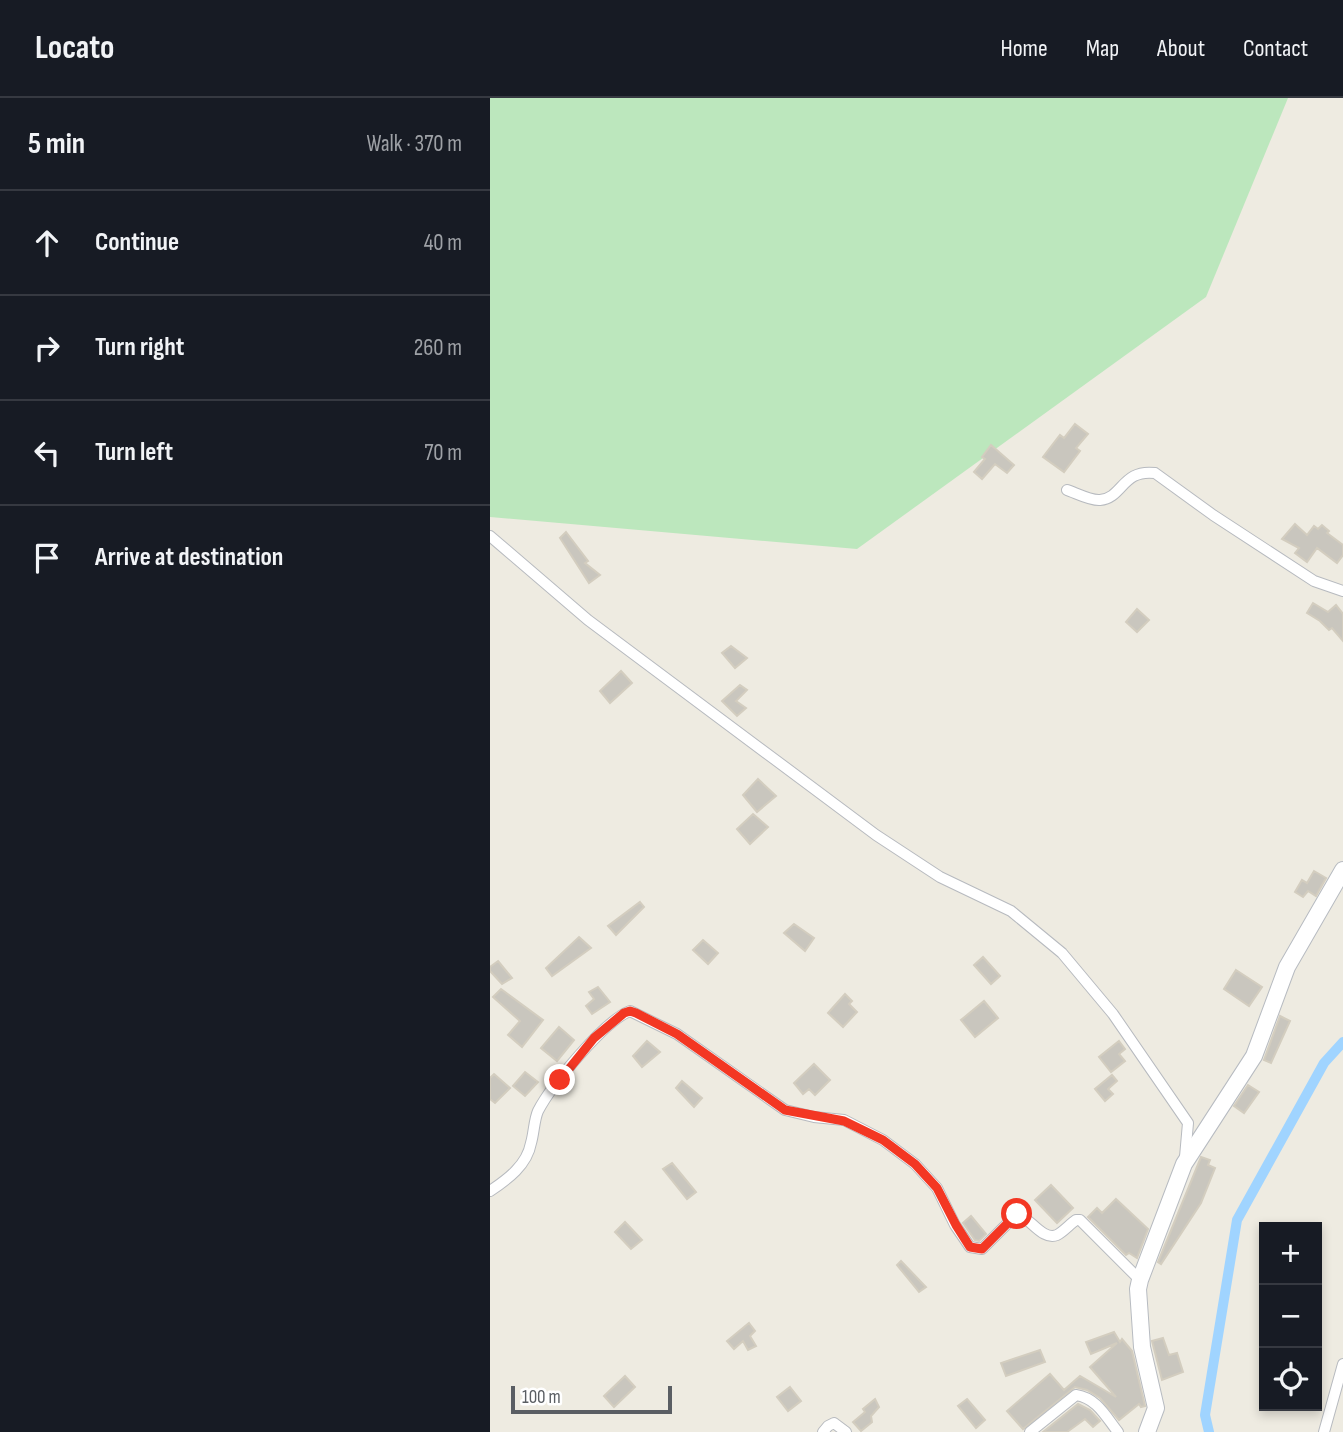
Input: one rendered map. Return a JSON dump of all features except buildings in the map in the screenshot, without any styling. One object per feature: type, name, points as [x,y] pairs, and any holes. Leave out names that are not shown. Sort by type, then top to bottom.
[{"type":"street","points":[[1067,490],[1097,501],[1108,498],[1133,475],[1154,473],[1314,581],[1343,592]]},
{"type":"street","points":[[490,536],[589,620],[876,835],[940,877],[1011,911],[1062,953],[1113,1014],[1188,1122],[1184,1164]]},
{"type":"street","points":[[1147,1432],[1156,1408],[1142,1347],[1138,1289],[1140,1280],[1184,1164],[1254,1056],[1287,967],[1343,870]]},
{"type":"street","points":[[490,1191],[508,1178],[525,1160],[531,1146],[537,1112],[560,1080],[594,1038],[630,1011],[677,1034],[785,1110],[844,1121],[883,1140],[915,1164],[937,1188],[970,1247],[982,1249],[1017,1214],[1050,1235],[1056,1235],[1076,1220],[1080,1220],[1140,1280]]},
{"type":"street","points":[[1324,1432],[1343,1364]]},
{"type":"street","points":[[1030,1432],[1076,1395],[1085,1396],[1095,1403],[1118,1432]]},
{"type":"street","points":[[824,1432],[834,1423],[846,1432]]},
{"type":"green space","points":[[490,98],[1288,98],[1206,297],[857,549],[490,517]]},
{"type":"waterway","points":[[1209,1432],[1205,1415],[1237,1220],[1324,1063],[1343,1042]]},
{"type":"route","points":[[560,1080],[594,1038],[630,1011],[677,1034],[785,1110],[844,1121],[883,1140],[915,1164],[937,1188],[970,1247],[982,1249],[1017,1214]]}]
